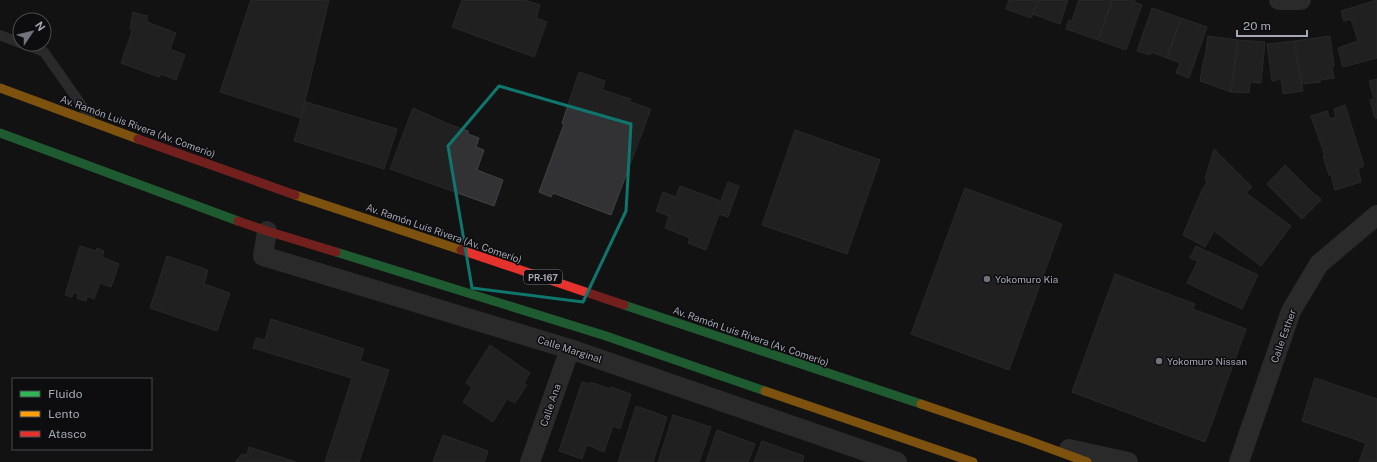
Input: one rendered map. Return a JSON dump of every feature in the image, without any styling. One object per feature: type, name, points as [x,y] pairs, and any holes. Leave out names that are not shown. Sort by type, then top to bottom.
[{"type":"main road","name":"Av. Ramón Luis Rivera (Av. Comerío)","points":[[0,88],[256,181],[1027,440],[1087,462]]},
{"type":"main road","points":[[0,132],[267,231],[606,336],[973,462]]},
{"type":"street","points":[[1279,0],[1301,0]]},
{"type":"street","name":"Calle Esther","points":[[1239,462],[1291,312],[1319,264],[1377,215]]},
{"type":"street","name":"Calle Marginal","points":[[267,231],[263,256],[570,348],[897,462]]},
{"type":"street","name":"Calle Ana","points":[[530,462],[570,348]]},
{"type":"street","points":[[1027,440],[1128,462]]},
{"type":"lane","points":[[0,35],[12,40]]},
{"type":"lane","points":[[44,52],[93,121]]},
{"type":"highlighted area","points":[[499,86],[631,124],[626,211],[583,302],[472,288],[448,146]]},
{"type":"building","points":[[251,0],[329,0],[301,118],[220,92]]},
{"type":"building","points":[[462,0],[525,0],[540,5],[536,18],[547,22],[534,57],[452,27]]},
{"type":"building","points":[[1009,0],[1039,0],[1031,18],[1006,9]]},
{"type":"building","points":[[1039,0],[1068,0],[1060,24],[1033,14]]},
{"type":"building","points":[[1079,0],[1112,0],[1098,40],[1066,29],[1069,20],[1072,21]]},
{"type":"building","points":[[1112,0],[1135,0],[1134,2],[1142,5],[1126,50],[1098,40]]},
{"type":"building","points":[[1377,0],[1377,58],[1343,67],[1338,48],[1358,41],[1351,19],[1344,21],[1341,11]]},
{"type":"building","points":[[1152,8],[1181,18],[1167,58],[1151,52],[1150,55],[1137,51]]},
{"type":"building","points":[[133,12],[147,15],[147,22],[176,33],[170,49],[185,55],[176,80],[161,74],[159,77],[121,63],[132,31],[130,29]]},
{"type":"building","points":[[1181,18],[1207,27],[1189,78],[1176,73],[1180,63],[1167,58]]},
{"type":"building","points":[[1208,36],[1238,40],[1231,92],[1200,81]]},
{"type":"building","points":[[1330,36],[1334,78],[1320,80],[1320,82],[1302,84],[1294,41]]},
{"type":"building","points":[[1238,40],[1265,42],[1261,83],[1250,82],[1249,93],[1231,92]]},
{"type":"building","points":[[1294,41],[1303,91],[1283,94],[1281,79],[1272,81],[1267,44]]},
{"type":"building","points":[[579,72],[605,81],[602,90],[631,99],[630,102],[651,109],[611,215],[553,193],[551,197],[539,192],[564,124],[562,123]]},
{"type":"building","points":[[1377,79],[1377,118],[1375,118],[1370,100],[1374,99],[1369,81]]},
{"type":"building","points":[[306,102],[397,129],[384,169],[294,141]]},
{"type":"building","points":[[1345,105],[1364,166],[1358,169],[1361,182],[1335,190],[1311,116],[1327,111],[1330,119],[1336,117],[1334,109]]},
{"type":"building","points":[[413,108],[468,131],[468,134],[479,138],[476,147],[484,150],[477,170],[503,180],[494,206],[390,169]]},
{"type":"building","points":[[795,130],[880,160],[847,254],[762,225]]},
{"type":"building","points":[[1214,149],[1252,187],[1246,193],[1291,226],[1261,266],[1214,231],[1205,247],[1183,235],[1202,190],[1207,182],[1205,179]]},
{"type":"building","points":[[1285,165],[1321,200],[1302,219],[1267,184]]},
{"type":"building","points":[[728,182],[739,186],[728,217],[719,214],[706,250],[688,243],[690,238],[665,228],[669,216],[656,211],[663,192],[676,197],[680,186],[721,201]]},
{"type":"building","name":"Yokomuro Kia","points":[[965,188],[1062,224],[1009,370],[911,334]]},
{"type":"building","points":[[80,246],[96,251],[97,248],[104,251],[102,257],[119,264],[111,287],[100,283],[94,299],[87,296],[86,301],[77,298],[78,294],[73,292],[72,297],[65,295]]},
{"type":"building","points":[[1196,246],[1258,275],[1242,309],[1187,283],[1198,261],[1190,258]]},
{"type":"building","points":[[167,256],[208,270],[204,284],[230,293],[217,331],[150,308]]},
{"type":"building","name":"Yokomuro Nissan","points":[[1115,274],[1195,304],[1193,309],[1246,329],[1205,442],[1072,392]]},
{"type":"building","points":[[271,319],[364,349],[360,361],[389,370],[359,462],[325,462],[352,378],[253,348],[256,338],[265,340]]},
{"type":"building","points":[[490,345],[530,373],[524,383],[527,385],[515,403],[507,399],[493,422],[463,402],[472,388],[466,383]]},
{"type":"building","points":[[1315,378],[1377,399],[1377,462],[1359,462],[1366,443],[1302,421]]},
{"type":"building","points":[[582,382],[589,384],[590,382],[610,389],[611,387],[631,394],[620,429],[613,426],[604,452],[587,445],[582,459],[559,451]]},
{"type":"building","points":[[636,406],[667,417],[653,462],[618,462]]},
{"type":"building","points":[[673,415],[711,427],[699,462],[658,462]]},
{"type":"building","points":[[717,430],[755,444],[748,462],[706,462]]},
{"type":"building","points":[[443,435],[488,451],[484,462],[433,462]]},
{"type":"building","points":[[762,441],[804,456],[802,462],[754,462]]},
{"type":"building","points":[[249,447],[296,462],[235,462],[242,454],[247,455]]},
{"type":"traffic: fast","points":[[0,133],[238,221]]},
{"type":"traffic: fast","points":[[336,252],[606,336],[765,391]]},
{"type":"traffic: fast","points":[[624,305],[921,404]]},
{"type":"traffic: slow","points":[[0,88],[138,139]]},
{"type":"traffic: slow","points":[[295,195],[461,250]]},
{"type":"traffic: slow","points":[[765,391],[973,462]]},
{"type":"traffic: slow","points":[[921,404],[1087,462]]},
{"type":"traffic: jam","points":[[138,139],[295,195]]},
{"type":"traffic: jam","points":[[238,221],[336,252]]},
{"type":"traffic: jam","points":[[461,250],[624,305]]},
{"type":"place","name":"Yokomuro Kia","points":[[987,279]]},
{"type":"place","name":"Yokomuro Nissan","points":[[1159,361]]}]
